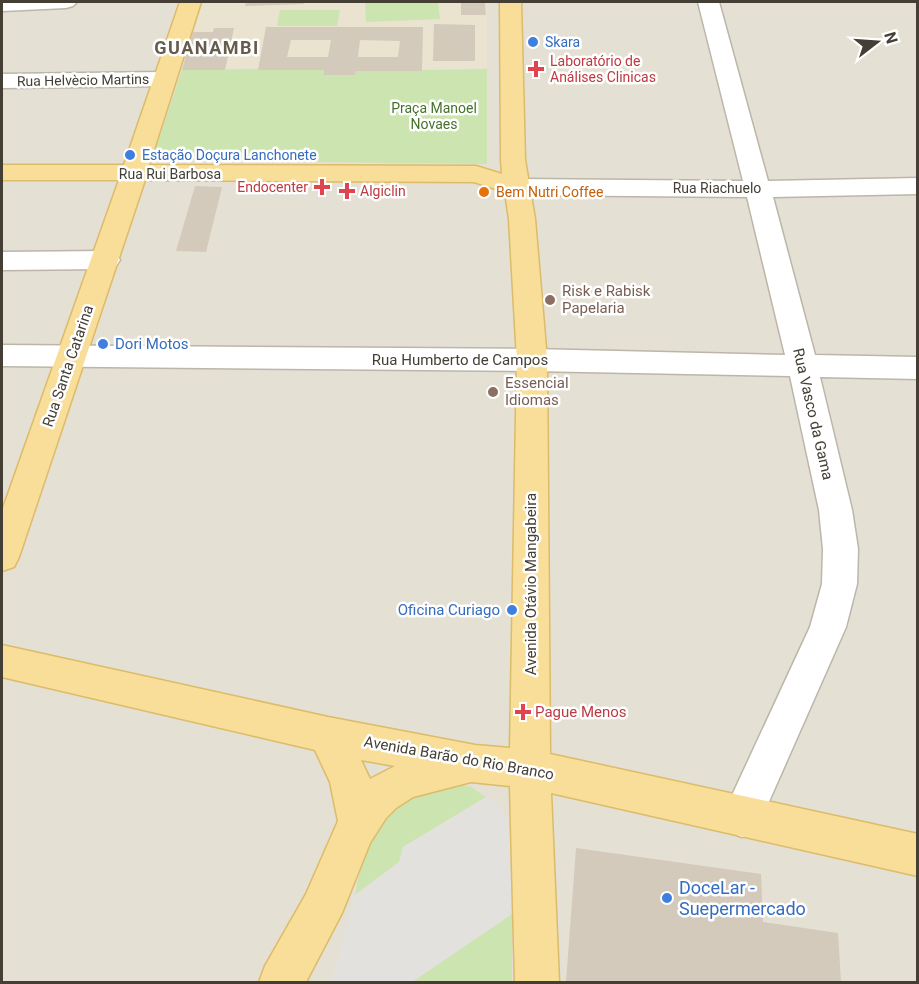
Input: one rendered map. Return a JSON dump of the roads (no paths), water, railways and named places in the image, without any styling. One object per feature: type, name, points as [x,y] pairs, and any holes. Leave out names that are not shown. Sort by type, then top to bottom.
[{"type":"main road","name":"Rua Santa Catarina","points":[[2,557],[70,357],[106,260],[190,2]]},
{"type":"main road","points":[[511,2],[515,173]]},
{"type":"main road","name":"Rua Rui Barbosa","points":[[2,172],[515,173]]},
{"type":"main road","name":"Avenida Otávio Mangabeira","points":[[515,173],[522,219],[532,360],[530,769],[537,982]]},
{"type":"main road","name":"Avenida Barão do Rio Branco","points":[[2,661],[328,735],[475,764],[530,769],[918,855]]},
{"type":"main road","points":[[328,735],[350,780],[359,822]]},
{"type":"main road","points":[[280,982],[298,955],[327,897],[359,822],[383,794],[436,772],[475,764]]},
{"type":"street","points":[[2,5],[66,2]]},
{"type":"street","name":"Rua Vasco da Gama","points":[[708,2],[803,366],[836,517],[841,571],[837,597],[819,648],[742,817]]},
{"type":"street","name":"Rua Helvècio Martins","points":[[2,81],[165,79]]},
{"type":"street","name":"Rua Riachuelo","points":[[515,173],[756,189],[918,186]]},
{"type":"street","points":[[2,261],[106,260]]},
{"type":"street","name":"Rua Humberto de Campos","points":[[2,356],[532,360],[918,368]]},
{"type":"place","name":"Skara","points":[[533,42]]},
{"type":"place","name":"Laboratório de Análises Clinicas","points":[[536,69]]},
{"type":"place","name":"Estação Doçura Lanchonete","points":[[130,155]]},
{"type":"place","name":"Endocenter","points":[[322,187]]},
{"type":"place","name":"Algiclin","points":[[347,191]]},
{"type":"place","name":"Bem Nutri Coffee","points":[[484,192]]},
{"type":"place","name":"Risk e Rabisk Papelaria","points":[[550,300]]},
{"type":"place","name":"Dori Motos","points":[[103,344]]},
{"type":"place","name":"Essencial Idiomas","points":[[493,392]]},
{"type":"place","name":"Oficina Curiago","points":[[512,610]]},
{"type":"place","name":"Pague Menos","points":[[523,712]]},
{"type":"place","name":"DoceLar - Suepermercado","points":[[667,898]]},
{"type":"district","name":"GUANAMBI","points":[[207,48]]},
{"type":"park label","name":"Praça Manoel Novaes","points":[[434,116]]}]
